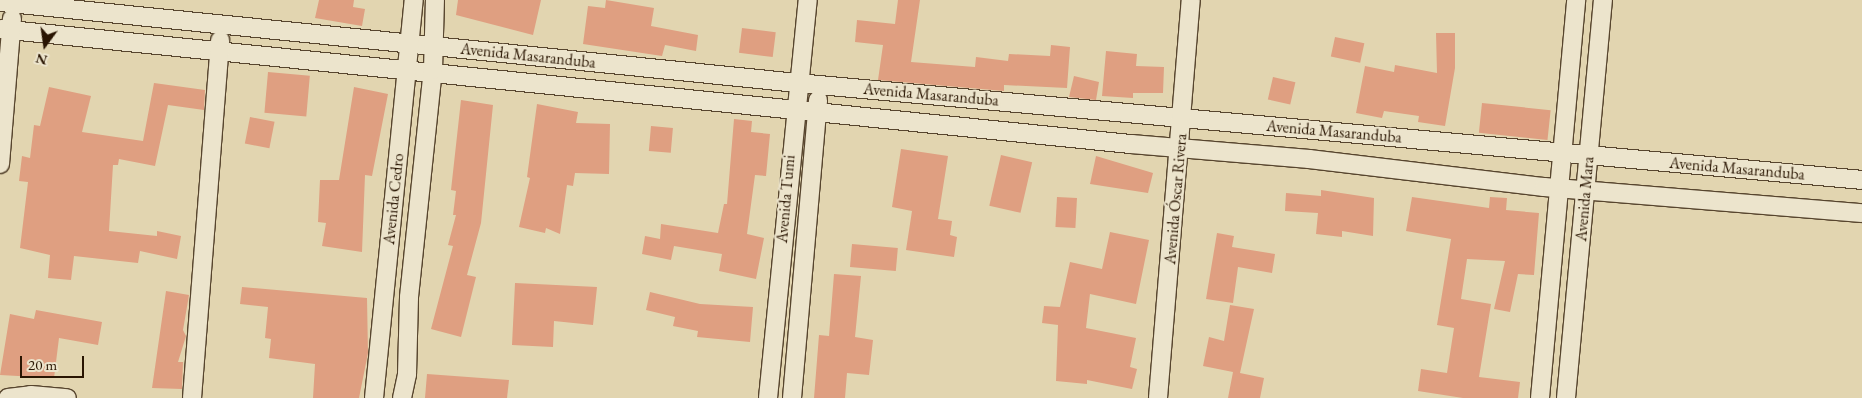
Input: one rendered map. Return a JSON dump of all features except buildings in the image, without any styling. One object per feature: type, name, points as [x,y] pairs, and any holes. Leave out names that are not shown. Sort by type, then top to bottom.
[{"type":"street","name":"Avenida Cedro","points":[[374,398],[414,0]]},
{"type":"street","name":"Avenida Cedro","points":[[402,398],[408,374],[409,297],[433,70],[435,0]]},
{"type":"street","name":"Avenida Tumi","points":[[768,398],[794,108],[808,0]]},
{"type":"street","name":"Avenida Óscar Rivera","points":[[1158,398],[1192,0]]},
{"type":"street","name":"Avenida Mara","points":[[1540,398],[1576,0]]},
{"type":"street","name":"Avenida Mara","points":[[1566,398],[1603,0]]},
{"type":"street","name":"Avenida Masaranduba","points":[[9,2],[220,27],[434,46],[797,83],[1862,180]]},
{"type":"street","points":[[0,164],[9,2]]},
{"type":"street","points":[[192,398],[220,27]]},
{"type":"street","points":[[6,29],[219,51],[406,67],[1559,188],[1862,213]]},
{"type":"street","name":"Avenida Tumi","points":[[792,398],[820,85]]},
{"type":"street","points":[[8,398],[30,395],[66,398]]}]
